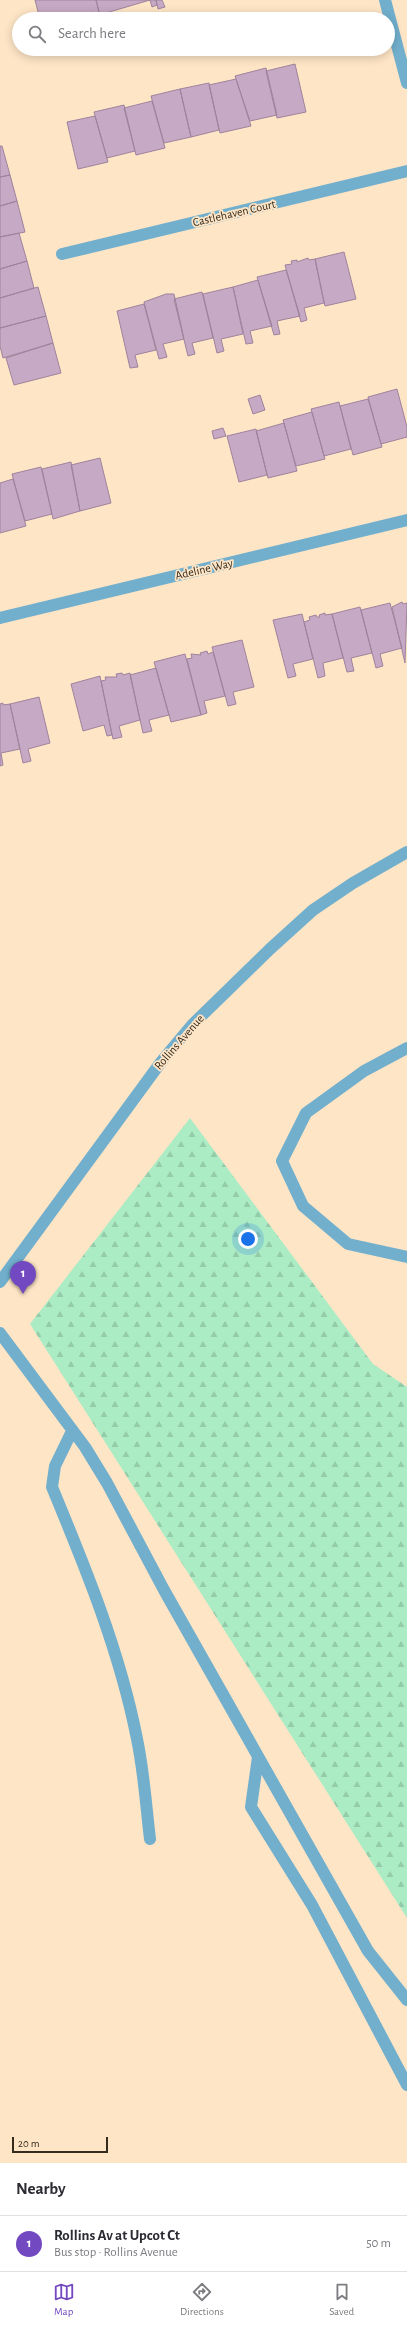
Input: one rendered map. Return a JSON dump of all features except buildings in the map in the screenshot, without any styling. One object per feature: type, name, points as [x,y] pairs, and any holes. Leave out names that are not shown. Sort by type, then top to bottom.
[{"type":"street","points":[[385,0],[388,12]]},
{"type":"street","points":[[395,38],[407,83]]},
{"type":"street","name":"Castlehaven Court","points":[[62,254],[407,171]]},
{"type":"street","name":"Adeline Way","points":[[0,618],[407,520]]},
{"type":"street","name":"Rollins Avenue","points":[[0,1282],[4,1270],[156,1068],[192,1025],[313,910],[353,883],[407,852]]},
{"type":"street","points":[[407,1048],[364,1070],[306,1113],[282,1161],[303,1206],[348,1244],[407,1257]]},
{"type":"street","points":[[0,1333],[72,1431],[107,1483],[258,1757],[368,1951],[407,2000]]},
{"type":"street","points":[[72,1431],[55,1466],[52,1487],[102,1612],[122,1681],[138,1740],[150,1839]]},
{"type":"street","points":[[258,1757],[251,1807],[312,1905],[407,2085]]},
{"type":"green space","points":[[190,1118],[373,1364],[407,1387],[407,1918],[30,1324]]},
{"type":"place","name":"Rollins Av at Upcot Ct","points":[[23,1294]]}]
